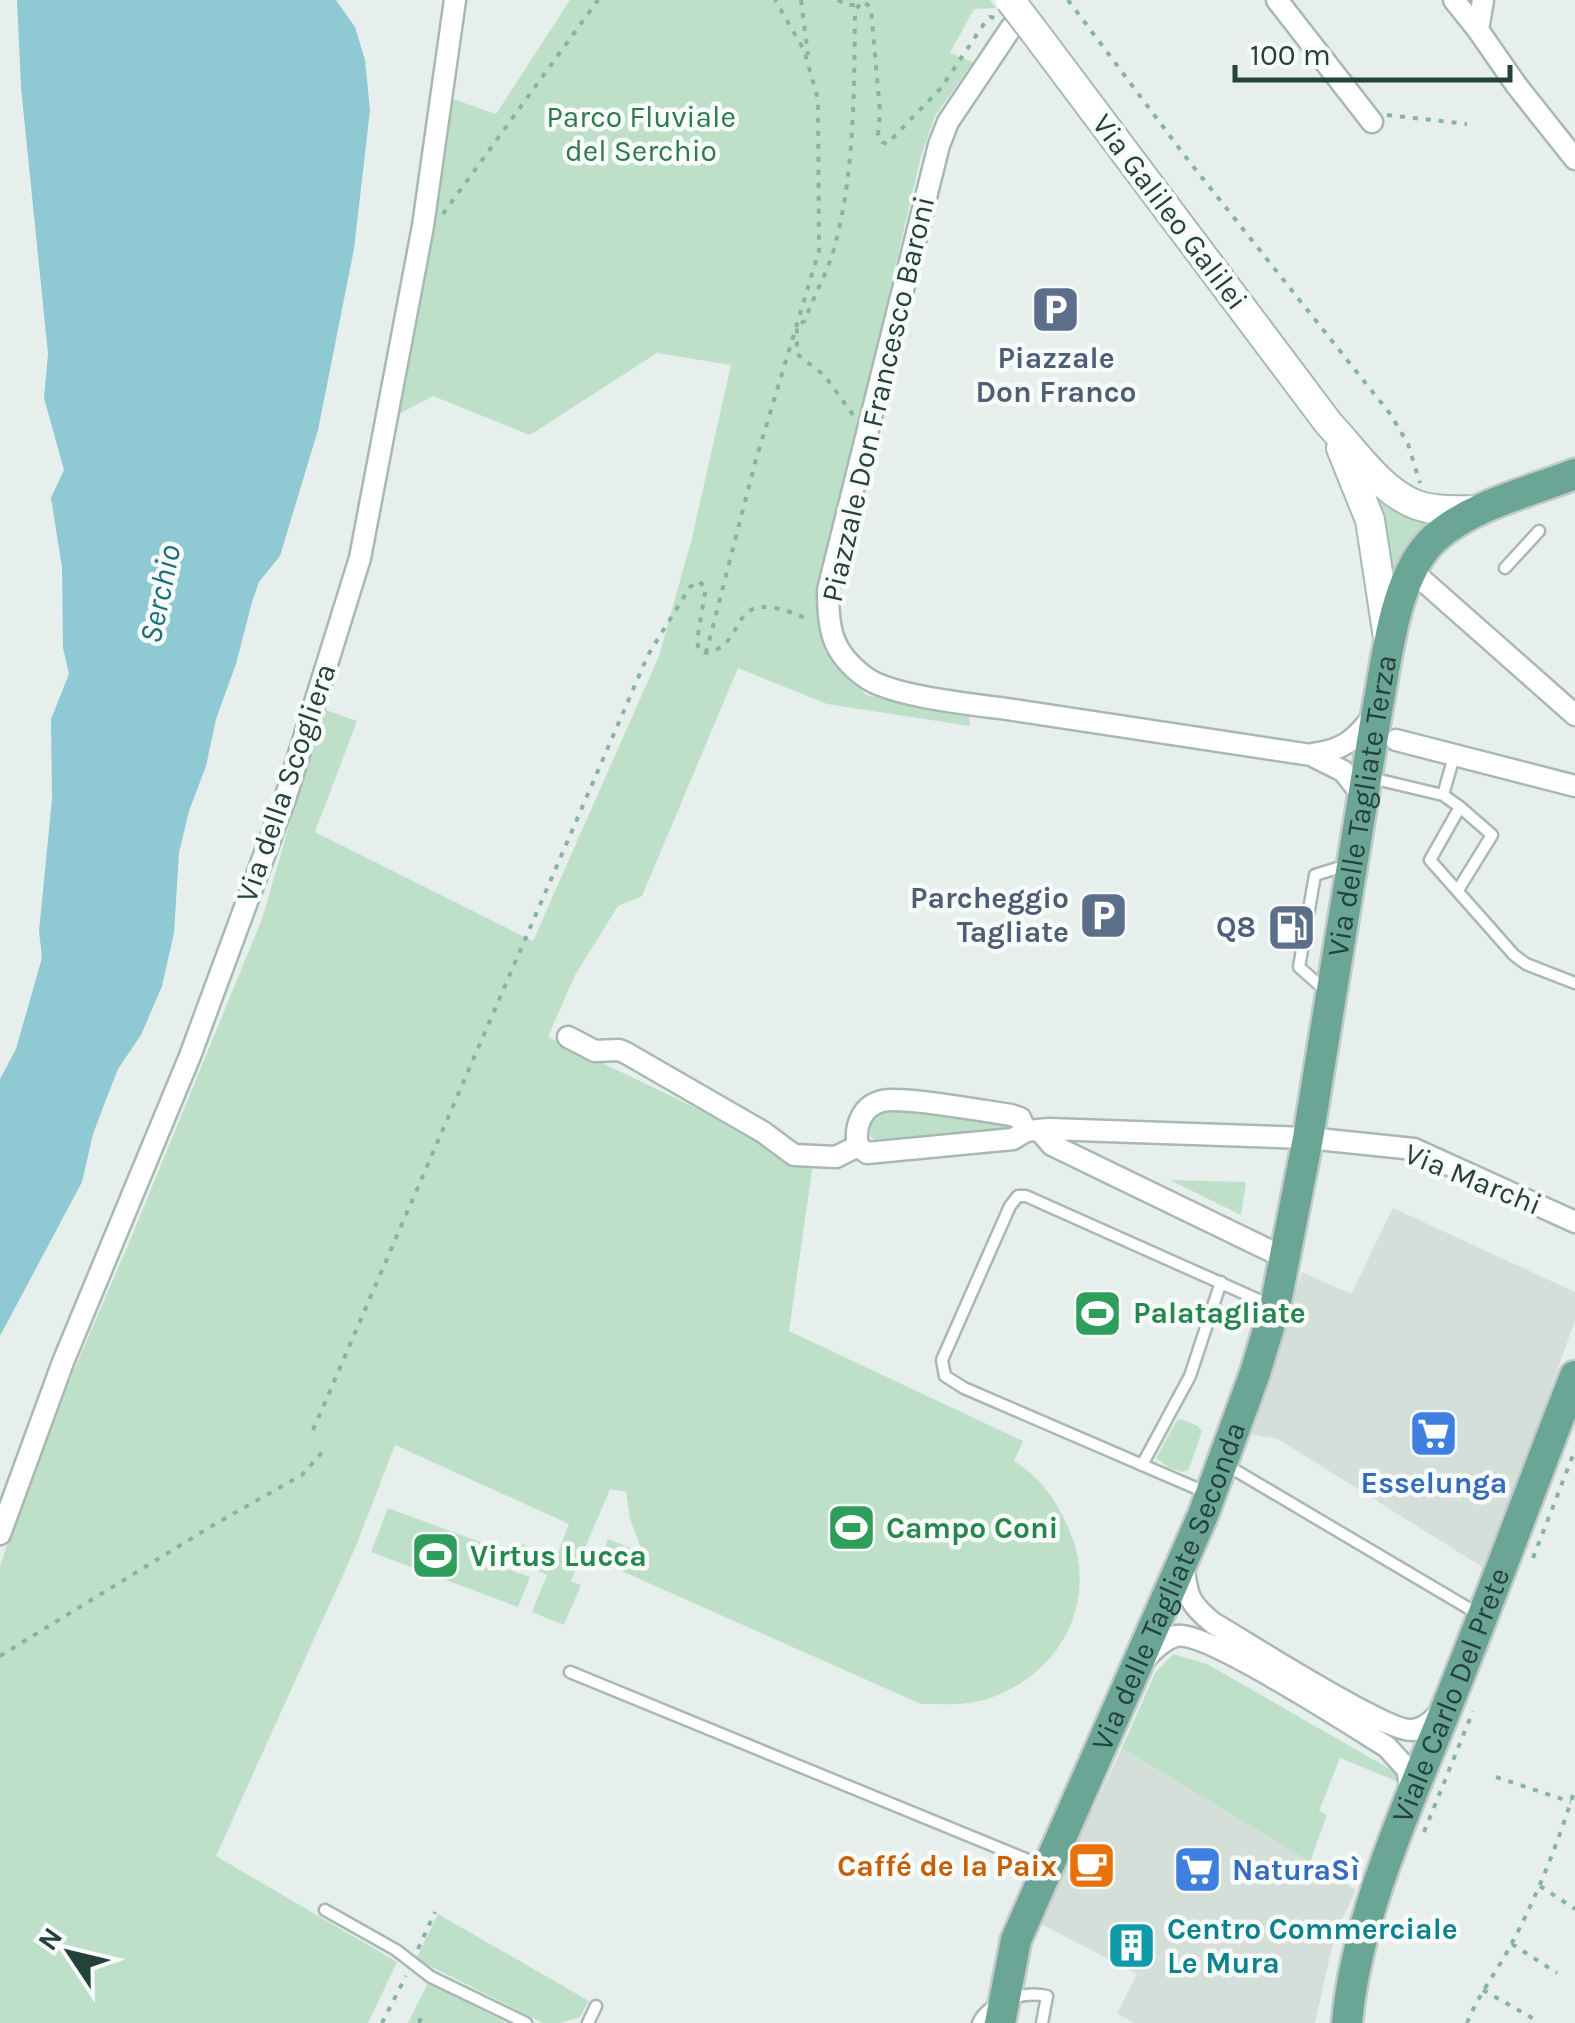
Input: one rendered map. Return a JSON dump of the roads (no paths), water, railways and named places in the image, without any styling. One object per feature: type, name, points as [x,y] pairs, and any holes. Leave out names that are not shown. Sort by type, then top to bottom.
[{"type":"main road","name":"Via Galileo Galilei","points":[[1010,0],[1022,29],[1330,424],[1399,496],[1426,507],[1481,510]]},
{"type":"main road","name":"Via Galileo Galilei","points":[[1330,424],[1370,520],[1389,646]]},
{"type":"main road","name":"Via delle Tagliate Terza","points":[[1308,1138],[1377,711],[1389,646],[1411,570],[1433,540],[1481,510],[1575,474]]},
{"type":"main road","name":"Via delle Tagliate Seconda","points":[[1001,2012],[1016,1940],[1222,1463],[1276,1307],[1308,1138]]},
{"type":"main road","name":"Viale Carlo Del Prete","points":[[1347,2023],[1355,1971],[1377,1892],[1411,1797],[1463,1701],[1482,1616],[1575,1376]]},
{"type":"street","name":"Via della Scogliera","points":[[0,1534],[64,1362],[190,1056],[285,798],[360,558],[423,226],[455,0]]},
{"type":"street","points":[[1277,0],[1369,118]]},
{"type":"street","points":[[1454,0],[1575,159]]},
{"type":"street","points":[[1478,30],[1483,0]]},
{"type":"street","name":"Piazzale Don Francesco Baroni","points":[[1022,29],[948,122],[939,145],[828,590],[828,627],[836,648],[868,680],[891,688],[996,708],[1311,754],[1364,786]]},
{"type":"street","points":[[1411,570],[1575,715]]},
{"type":"street","points":[[1311,754],[1332,752],[1350,744],[1377,711]]},
{"type":"street","points":[[1396,740],[1575,786]]},
{"type":"street","points":[[568,1037],[596,1051],[626,1053],[794,1154],[836,1157],[858,1146]]},
{"type":"street","points":[[1032,1131],[1012,1139],[866,1152],[858,1146],[856,1134],[868,1108],[888,1100],[1011,1115],[1020,1118],[1052,1146],[1286,1259]]},
{"type":"street","name":"Via Marchi","points":[[1032,1131],[1308,1138],[1414,1149],[1575,1222]]},
{"type":"street","points":[[1183,1557],[1190,1600],[1204,1616],[1392,1726],[1408,1730],[1422,1727],[1463,1701]]},
{"type":"street","points":[[1133,1671],[1163,1642],[1175,1636],[1190,1636],[1230,1654],[1387,1746],[1408,1768],[1411,1797]]},
{"type":"lane","points":[[1506,568],[1539,531]]},
{"type":"lane","points":[[1442,794],[1455,753]]},
{"type":"lane","points":[[1364,786],[1442,794],[1492,836],[1458,890]]},
{"type":"lane","points":[[1460,807],[1430,860],[1514,955],[1526,964],[1575,983]]},
{"type":"lane","points":[[1210,1494],[964,1388],[942,1370],[942,1360],[1010,1206],[1018,1196],[1026,1196],[1276,1307]]},
{"type":"lane","points":[[1142,1465],[1190,1376],[1220,1282]]},
{"type":"lane","points":[[1222,1463],[1482,1616]]},
{"type":"lane","points":[[570,1672],[1046,1867]]},
{"type":"lane","points":[[325,1910],[396,1950],[432,1976],[526,2023]]},
{"type":"lane","points":[[978,2023],[983,2012],[1001,2012],[1035,1994],[1046,1996],[1042,2023]]},
{"type":"lane","points":[[588,2023],[596,2006]]},
{"type":"water","name":"Serchio","points":[[17,0],[336,0],[355,27],[365,60],[370,110],[354,249],[318,430],[280,556],[259,582],[252,602],[216,719],[206,766],[189,811],[179,853],[174,933],[162,986],[141,1035],[118,1069],[93,1134],[82,1182],[0,1336],[0,1079],[16,1049],[42,958],[39,931],[52,799],[51,719],[69,674],[63,648],[62,567],[51,498],[64,470],[44,398],[48,354],[21,87]]},
{"type":"place","name":"Piazzale Don Franco","points":[[1056,309]]},
{"type":"place","name":"Parcheggio Tagliate","points":[[1104,915]]},
{"type":"place","name":"Q8","points":[[1291,927]]},
{"type":"place","name":"Palatagliate","points":[[1098,1313]]},
{"type":"place","name":"Esselunga","points":[[1434,1434]]},
{"type":"place","name":"Campo Coni","points":[[851,1528]]},
{"type":"place","name":"Virtus Lucca","points":[[435,1556]]},
{"type":"place","name":"Caffé de la Paix","points":[[1092,1866]]},
{"type":"place","name":"NaturaSì","points":[[1197,1870]]},
{"type":"place","name":"Centro Commerciale Le Mura","points":[[1132,1946]]},
{"type":"park label","name":"Parco Fluviale del Serchio","points":[[641,134]]}]
